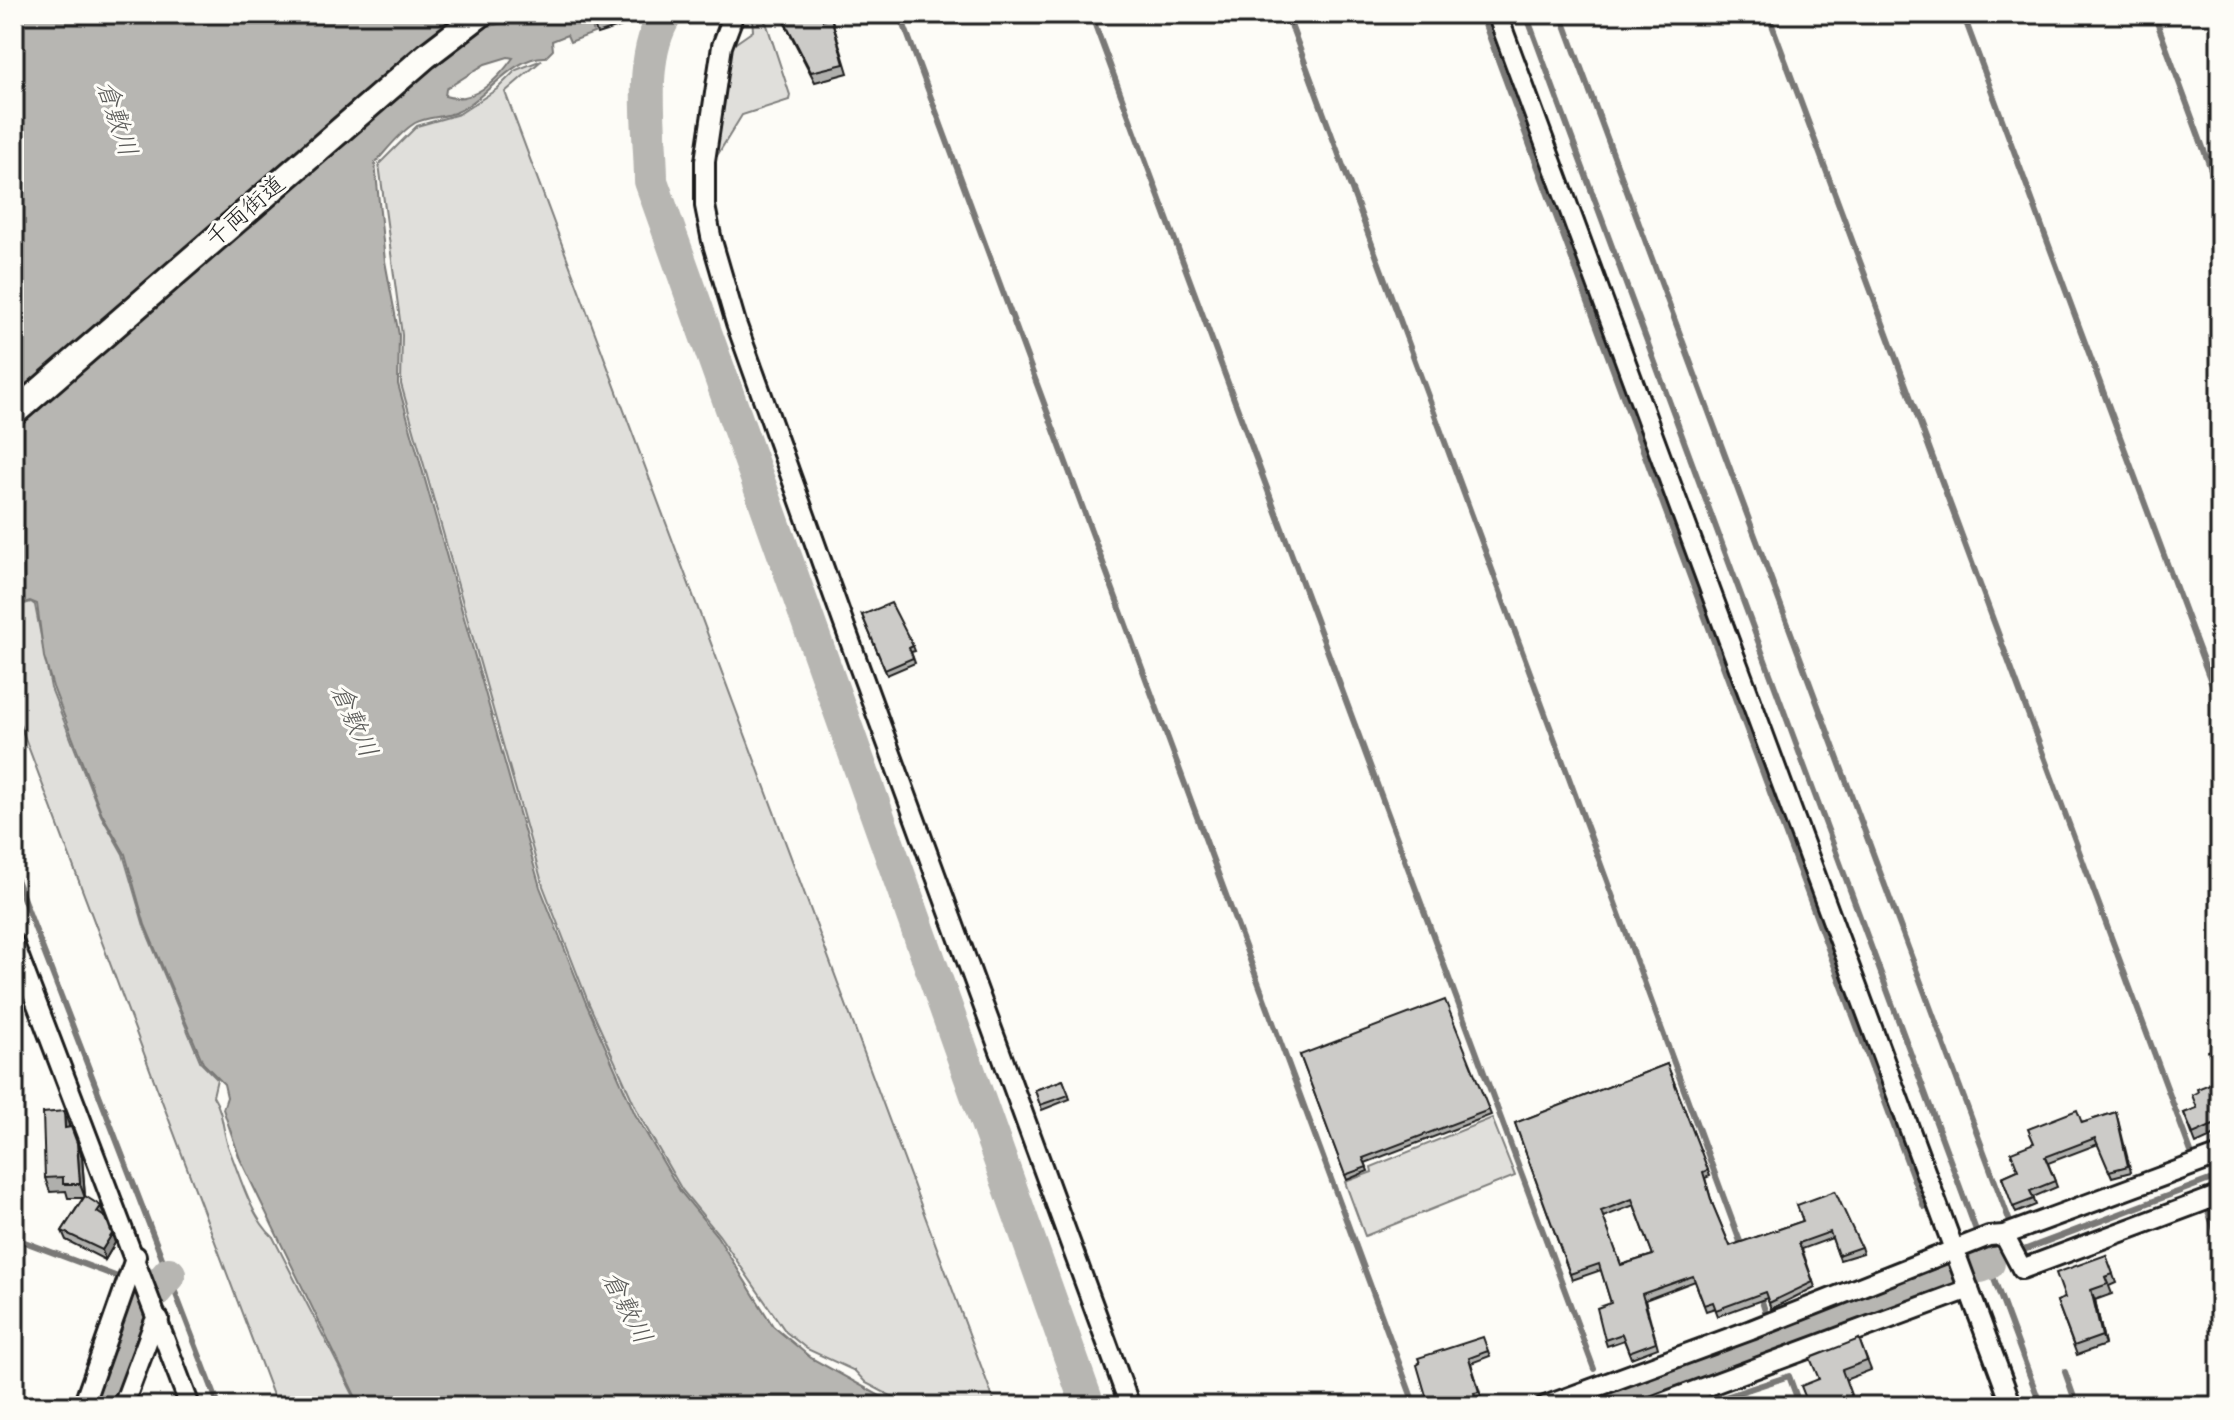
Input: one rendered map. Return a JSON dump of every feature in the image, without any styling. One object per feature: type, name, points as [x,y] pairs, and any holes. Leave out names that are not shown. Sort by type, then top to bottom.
[{"type":"street","name":"千両街道","points":[[14,413],[407,72],[481,14]]},
{"type":"street","points":[[734,14],[722,46],[705,161],[705,206],[712,241],[736,323],[860,669],[1130,1406]]},
{"type":"street","points":[[1497,14],[1980,1241],[1969,1289],[2012,1406]]},
{"type":"street","points":[[14,944],[136,1256],[190,1406]]},
{"type":"street","points":[[1545,1406],[1980,1241],[2220,1155]]},
{"type":"street","points":[[1980,1241],[2022,1269],[2220,1195]]},
{"type":"street","points":[[83,1406],[136,1256]]},
{"type":"street","points":[[1654,1406],[1969,1289]]},
{"type":"street","points":[[123,1406],[157,1312]]},
{"type":"shaded area","points":[[752,14],[760,14],[767,25],[789,100],[742,115],[715,159],[714,137],[730,47],[753,31]]},
{"type":"shaded area","points":[[542,60],[505,92],[996,1406],[910,1406],[866,1383],[855,1371],[807,1349],[786,1332],[719,1235],[682,1190],[639,1115],[589,1004],[543,886],[401,384],[402,335],[379,164],[417,126],[459,114],[497,89],[516,70]]},
{"type":"shaded area","points":[[31,602],[35,605],[51,688],[101,815],[123,854],[144,926],[201,1063],[217,1079],[213,1096],[247,1196],[258,1219],[273,1237],[359,1406],[277,1406],[14,709],[14,607]]},
{"type":"shaded area","points":[[1492,1118],[1515,1176],[1365,1236],[1345,1182],[1372,1172],[1371,1167]]},
{"type":"water","name":"倉敷川","points":[[14,14],[454,14],[490,26],[541,14],[547,21],[559,14],[588,14],[594,33],[570,42],[567,35],[552,41],[553,50],[546,57],[522,63],[468,106],[409,127],[375,163],[385,261],[399,335],[398,384],[540,887],[635,1114],[680,1191],[717,1236],[773,1326],[811,1358],[898,1406],[360,1406],[240,1159],[223,1109],[227,1097],[224,1084],[203,1063],[145,925],[125,854],[102,814],[53,687],[44,657],[37,604],[30,601],[14,606]],"holes":[[[513,58],[484,88],[465,97],[445,96],[446,89],[485,64]]]},
{"type":"building","points":[[590,14],[625,14],[625,15],[593,24]]},
{"type":"building","points":[[781,14],[820,14],[823,20],[831,17],[844,64],[811,72]]},
{"type":"building","points":[[891,603],[913,646],[909,648],[913,658],[885,670],[862,615]]},
{"type":"building","points":[[1445,1000],[1489,1110],[1363,1158],[1367,1167],[1345,1175],[1300,1055]]},
{"type":"building","points":[[2220,1046],[2220,1073],[2217,1074],[2208,1051]]},
{"type":"building","points":[[1667,1064],[1708,1170],[1703,1172],[1730,1246],[1803,1221],[1797,1205],[1835,1191],[1861,1247],[1838,1255],[1830,1232],[1799,1243],[1813,1282],[1769,1303],[1765,1292],[1716,1310],[1713,1302],[1704,1305],[1693,1276],[1642,1294],[1656,1342],[1629,1352],[1622,1334],[1605,1340],[1597,1308],[1611,1303],[1599,1264],[1570,1274],[1515,1123]],"holes":[[[1632,1199],[1653,1255],[1621,1265],[1601,1211]]]},
{"type":"building","points":[[2220,1074],[2220,1122],[2193,1134],[2184,1113],[2197,1108],[2192,1095],[2198,1092],[2197,1089],[2215,1082],[2213,1076]]},
{"type":"building","points":[[1063,1080],[1069,1095],[1040,1105],[1035,1090]]},
{"type":"building","points":[[2077,1110],[2082,1123],[2116,1112],[2128,1166],[2109,1171],[2095,1138],[2045,1157],[2055,1181],[2030,1191],[2034,1199],[2013,1207],[2002,1177],[2018,1170],[2011,1152],[2034,1143],[2028,1129]]},
{"type":"building","points":[[64,1111],[65,1128],[71,1127],[77,1143],[80,1184],[63,1184],[63,1177],[45,1178],[43,1113]]},
{"type":"building","points":[[85,1196],[101,1206],[97,1212],[106,1218],[112,1234],[102,1250],[62,1231]]},
{"type":"building","points":[[2106,1255],[2113,1274],[2105,1277],[2108,1284],[2091,1290],[2102,1336],[2074,1346],[2057,1301],[2065,1298],[2056,1273]]},
{"type":"building","points":[[1483,1337],[1488,1351],[1469,1358],[1479,1392],[1474,1393],[1478,1406],[1429,1406],[1417,1365],[1420,1363],[1418,1358]]},
{"type":"building","points":[[1859,1339],[1867,1361],[1842,1370],[1855,1406],[1809,1406],[1801,1386],[1819,1379],[1810,1358]]},
{"type":"building","points":[[1700,1399],[1702,1406],[1680,1406]]},
{"type":"waterway","points":[[666,14],[651,52],[649,73],[651,181],[1088,1406]]},
{"type":"waterway","points":[[900,14],[1415,1406]]},
{"type":"waterway","points":[[1091,14],[1594,1369]]},
{"type":"waterway","points":[[1287,14],[1742,1247]]},
{"type":"waterway","points":[[1481,14],[1924,1207]]},
{"type":"waterway","points":[[1526,14],[2041,1406]]},
{"type":"waterway","points":[[1561,14],[2010,1222]]},
{"type":"waterway","points":[[1768,14],[2192,1155]]},
{"type":"waterway","points":[[1963,14],[2220,706]]},
{"type":"waterway","points":[[2154,14],[2220,194]]},
{"type":"waterway","points":[[14,874],[219,1406]]},
{"type":"waterway","points":[[2021,1251],[2220,1176]]},
{"type":"waterway","points":[[2220,1210],[2209,1214],[2220,1244]]},
{"type":"waterway","points":[[14,1238],[118,1277]]},
{"type":"waterway","points":[[1980,1266],[1988,1263]]},
{"type":"waterway","points":[[1944,1270],[1946,1278]]},
{"type":"waterway","points":[[107,1406],[145,1303],[169,1274]]},
{"type":"waterway","points":[[1601,1406],[1953,1275]]},
{"type":"waterway","points":[[1760,1295],[1766,1314]]},
{"type":"waterway","points":[[1773,1334],[1776,1341]]},
{"type":"waterway","points":[[2065,1372],[2077,1406]]},
{"type":"waterway","points":[[1698,1406],[1789,1376],[1800,1406]]},
{"type":"waterway","points":[[1603,1397],[1606,1404]]}]
